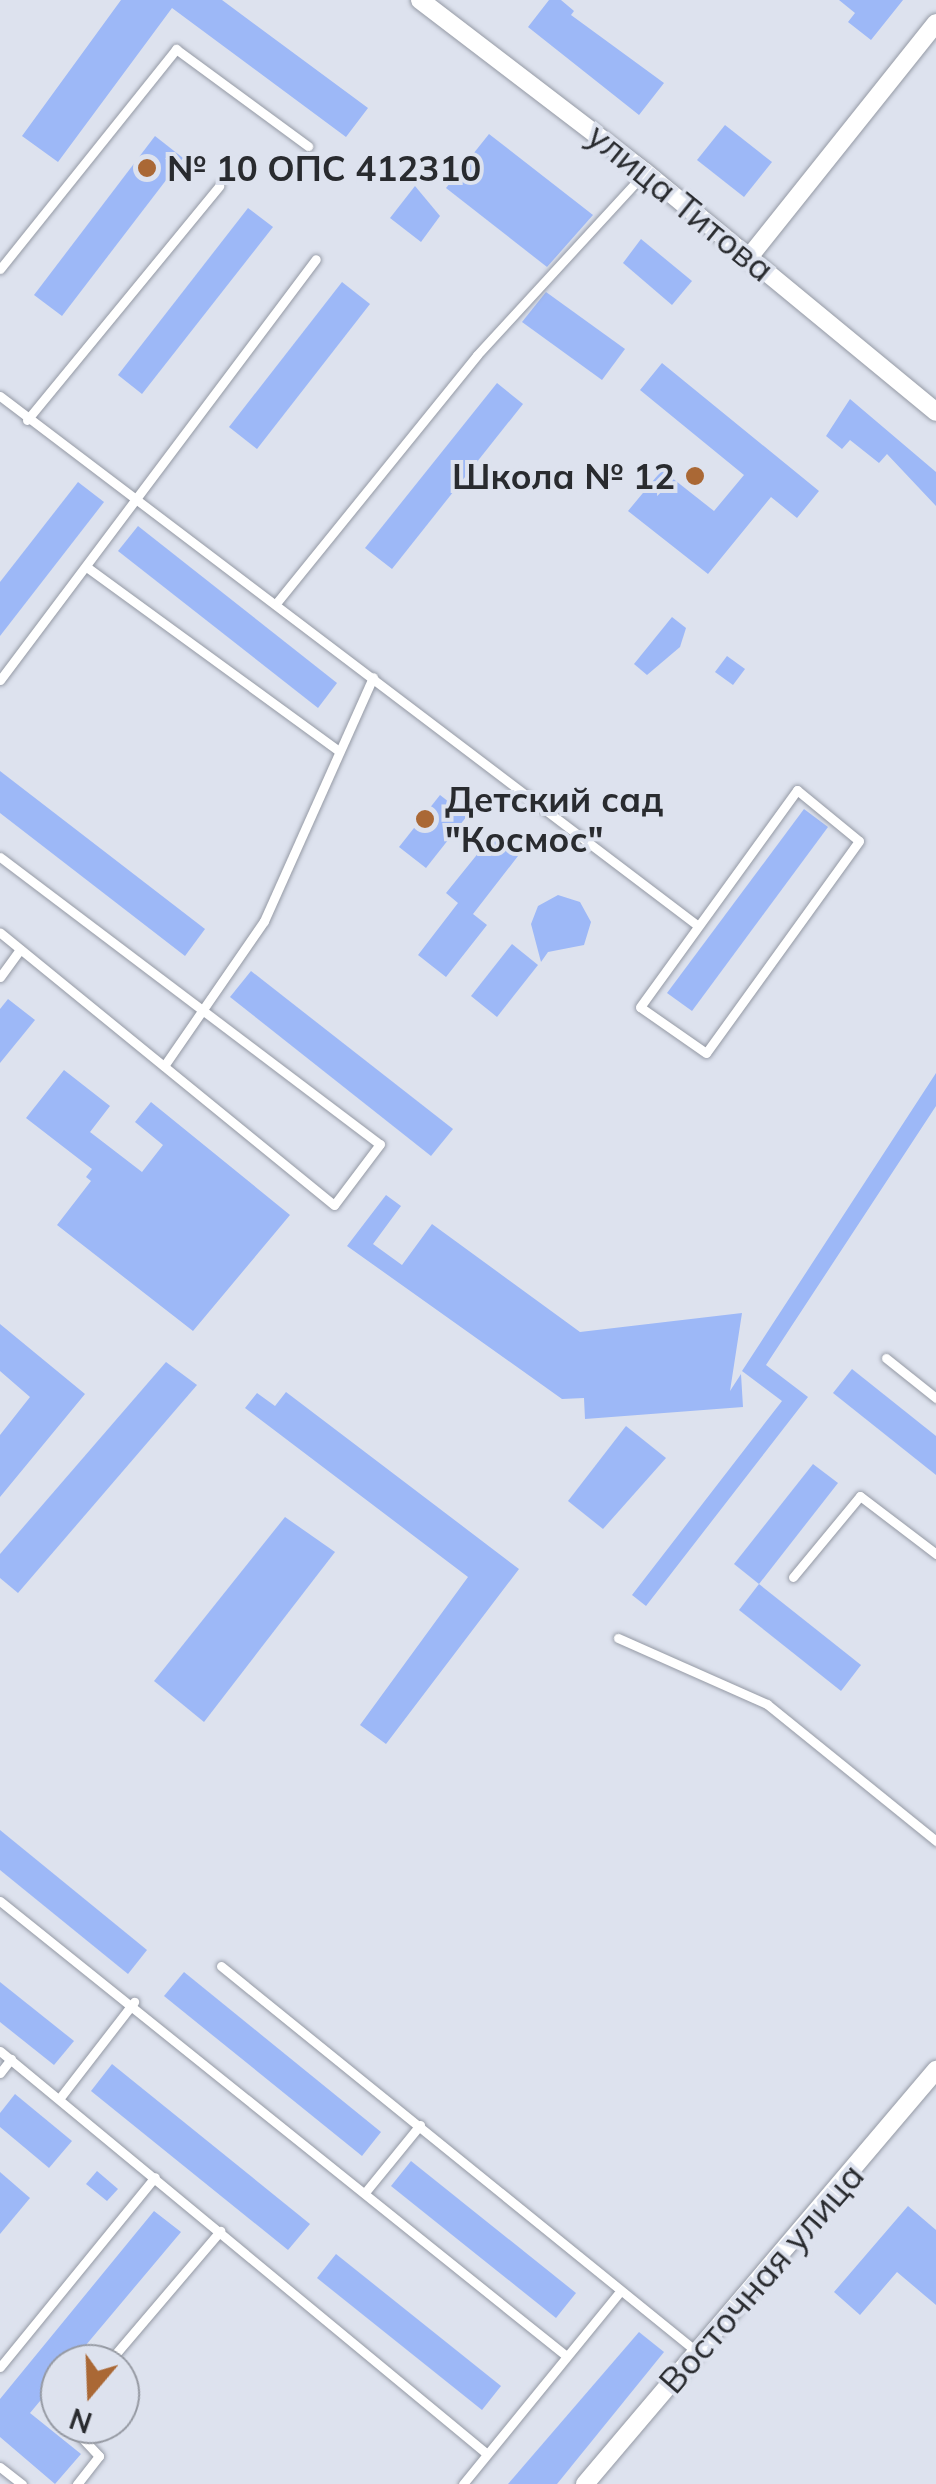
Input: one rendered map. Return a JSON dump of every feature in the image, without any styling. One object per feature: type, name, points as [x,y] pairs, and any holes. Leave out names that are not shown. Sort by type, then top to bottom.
[{"type":"street","name":"улица Титова","points":[[420,0],[645,172],[936,412]]},
{"type":"street","points":[[750,256],[936,23]]},
{"type":"street","name":"Восточная улица","points":[[585,2484],[936,2070]]},
{"type":"lane","points":[[0,269],[176,48],[308,146]]},
{"type":"lane","points":[[278,600],[477,355],[645,172]]},
{"type":"lane","points":[[27,420],[219,186]]},
{"type":"lane","points":[[0,680],[88,568],[316,259]]},
{"type":"lane","points":[[0,396],[27,420],[278,600],[373,678],[697,925]]},
{"type":"lane","points":[[88,568],[338,750]]},
{"type":"lane","points":[[164,1066],[264,921],[373,678]]},
{"type":"lane","points":[[797,790],[859,841],[706,1053],[640,1006],[697,925],[797,790]]},
{"type":"lane","points":[[0,858],[200,1014],[380,1144],[334,1205],[0,933]]},
{"type":"lane","points":[[0,976],[20,949]]},
{"type":"lane","points":[[886,1358],[936,1398]]},
{"type":"lane","points":[[793,1578],[860,1496],[936,1554]]},
{"type":"lane","points":[[618,1638],[766,1704],[936,1841]]},
{"type":"lane","points":[[0,1901],[134,2002],[565,2356]]},
{"type":"lane","points":[[221,1966],[420,2125],[618,2294],[696,2351]]},
{"type":"lane","points":[[59,2099],[134,2002]]},
{"type":"lane","points":[[0,2050],[486,2453]]},
{"type":"lane","points":[[0,2072],[11,2059]]},
{"type":"lane","points":[[366,2190],[420,2125]]},
{"type":"lane","points":[[0,2368],[155,2177]]},
{"type":"lane","points":[[124,2344],[220,2231]]},
{"type":"lane","points":[[463,2484],[618,2294]]},
{"type":"lane","points":[[77,2484],[99,2456],[88,2444]]},
{"type":"lane","points":[[0,2467],[22,2484]]},
{"type":"building","points":[[121,0],[222,0],[368,108],[346,137],[172,8],[58,162],[22,136]]},
{"type":"building","points":[[549,0],[561,0],[574,11],[571,15],[664,83],[639,115],[528,27]]},
{"type":"building","points":[[839,0],[903,0],[871,40],[848,22],[855,13]]},
{"type":"building","points":[[725,125],[772,162],[744,197],[697,160]]},
{"type":"building","points":[[489,134],[593,215],[547,267],[446,188]]},
{"type":"building","points":[[155,136],[183,158],[62,316],[34,295]]},
{"type":"building","points":[[415,186],[440,216],[421,242],[390,218]]},
{"type":"building","points":[[248,208],[273,227],[142,394],[118,375]]},
{"type":"building","points":[[641,239],[692,281],[672,305],[623,263]]},
{"type":"building","points":[[342,282],[370,304],[257,449],[229,427]]},
{"type":"building","points":[[546,292],[625,349],[602,380],[522,322]]},
{"type":"building","points":[[662,363],[819,491],[797,518],[771,497],[708,574],[628,511],[662,470],[714,511],[744,475],[640,390]]},
{"type":"building","points":[[497,383],[523,404],[392,569],[365,548]]},
{"type":"building","points":[[850,399],[936,472],[936,506],[887,454],[879,463],[850,440],[842,449],[826,436]]},
{"type":"building","points":[[78,482],[104,502],[0,636],[0,582]]},
{"type":"building","points":[[138,526],[337,683],[318,708],[118,551]]},
{"type":"building","points":[[672,617],[686,628],[680,647],[647,675],[634,664]]},
{"type":"building","points":[[727,656],[745,669],[733,685],[715,672]]},
{"type":"building","points":[[0,771],[205,929],[185,956],[0,813]]},
{"type":"building","points":[[440,795],[467,816],[426,868],[399,847]]},
{"type":"building","points":[[804,809],[828,827],[692,1011],[667,993]]},
{"type":"building","points":[[492,836],[518,856],[473,914],[487,925],[446,977],[418,955],[458,903],[446,893]]},
{"type":"building","points":[[558,895],[580,902],[591,922],[584,945],[548,952],[541,962],[531,924],[538,906]]},
{"type":"building","points":[[512,944],[538,965],[497,1017],[471,996]]},
{"type":"building","points":[[251,971],[453,1129],[431,1156],[230,997]]},
{"type":"building","points":[[8,999],[35,1020],[0,1063],[0,1009]]},
{"type":"building","points":[[64,1070],[110,1106],[90,1132],[142,1172],[163,1145],[135,1122],[151,1102],[290,1215],[193,1331],[57,1225],[91,1181],[86,1177],[92,1169],[26,1118]]},
{"type":"building","points":[[936,1073],[936,1106],[766,1365],[808,1397],[646,1606],[632,1595],[782,1401],[742,1371]]},
{"type":"building","points":[[386,1195],[401,1206],[373,1244],[402,1265],[432,1224],[580,1332],[742,1313],[730,1391],[741,1374],[743,1407],[585,1419],[584,1398],[562,1399],[347,1246]]},
{"type":"building","points":[[0,1324],[85,1394],[0,1497],[0,1435],[30,1397],[0,1371]]},
{"type":"building","points":[[166,1362],[197,1385],[18,1593],[0,1578],[0,1554]]},
{"type":"building","points":[[852,1369],[936,1436],[936,1475],[833,1393]]},
{"type":"building","points":[[286,1392],[519,1569],[386,1744],[360,1725],[468,1577],[245,1408],[257,1393],[275,1406]]},
{"type":"building","points":[[626,1426],[666,1458],[603,1529],[568,1501]]},
{"type":"building","points":[[813,1464],[838,1483],[759,1584],[734,1564]]},
{"type":"building","points":[[285,1517],[335,1552],[204,1722],[154,1681]]},
{"type":"building","points":[[759,1584],[861,1665],[841,1691],[739,1610]]},
{"type":"building","points":[[0,1830],[147,1950],[128,1974],[0,1870]]},
{"type":"building","points":[[184,1972],[381,2132],[362,2156],[164,1996]]},
{"type":"building","points":[[0,1982],[74,2041],[54,2065],[0,2022]]},
{"type":"building","points":[[112,2064],[310,2224],[288,2250],[91,2091]]},
{"type":"building","points":[[15,2094],[72,2141],[49,2168],[0,2127],[0,2113]]},
{"type":"building","points":[[411,2161],[576,2293],[556,2318],[391,2186]]},
{"type":"building","points":[[97,2171],[118,2189],[107,2201],[86,2184]]},
{"type":"building","points":[[0,2172],[30,2198],[0,2234]]},
{"type":"building","points":[[908,2206],[936,2230],[936,2305],[897,2272],[860,2315],[834,2292]]},
{"type":"building","points":[[154,2211],[181,2232],[87,2344],[45,2344]]},
{"type":"building","points":[[336,2254],[501,2386],[482,2410],[317,2278]]},
{"type":"building","points":[[639,2332],[664,2352],[557,2484],[508,2484]]},
{"type":"building","points":[[40,2350],[40,2401],[30,2413],[40,2421],[40,2444],[69,2444],[81,2454],[55,2484],[0,2437],[0,2399]]},
{"type":"place","name":"№ 10 ОПС 412310","points":[[147,168]]},
{"type":"place","name":"Школа № 12","points":[[695,476]]},
{"type":"place","name":"Детский сад \"Космос\"","points":[[425,819]]}]
